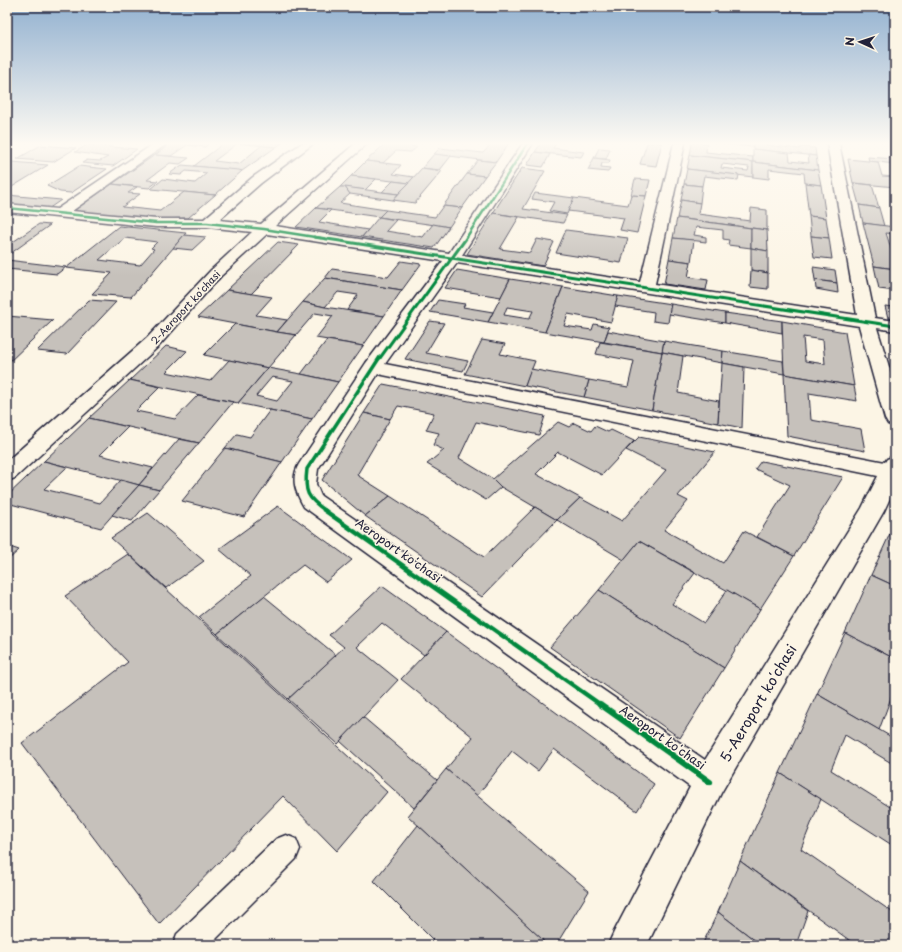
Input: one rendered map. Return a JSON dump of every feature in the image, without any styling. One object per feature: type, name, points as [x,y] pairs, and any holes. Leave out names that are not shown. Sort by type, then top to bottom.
[{"type":"street","points":[[60,213],[97,187]]},
{"type":"street","points":[[208,223],[249,187]]},
{"type":"street","name":"2-Aeroport koʻchasi","points":[[7,473],[153,342],[216,274],[264,228],[311,187]]},
{"type":"street","name":"Aeroport koʻchasi","points":[[499,187],[453,258],[373,367],[307,469],[304,484],[312,501],[710,782]]},
{"type":"street","points":[[646,288],[670,187]]},
{"type":"street","points":[[841,187],[867,322],[895,419]]},
{"type":"street","points":[[7,208],[156,223],[208,223],[264,228],[895,326]]},
{"type":"street","points":[[373,367],[894,467]]},
{"type":"street","name":"5-Aeroport koʻchasi","points":[[627,945],[710,782],[872,510],[894,467]]},
{"type":"lane","points":[[188,945],[286,848]]},
{"type":"building","points":[[50,187],[79,187],[71,193],[60,192]]},
{"type":"building","points":[[107,187],[136,187],[128,193],[140,194],[122,207],[160,211],[184,192],[215,195],[188,218],[158,219],[73,211]]},
{"type":"building","points":[[153,187],[224,187],[215,195],[151,189]]},
{"type":"building","points":[[340,187],[345,187],[350,194],[340,203],[386,210],[379,217],[316,208]]},
{"type":"building","points":[[344,187],[368,187],[365,190]]},
{"type":"building","points":[[345,187],[398,194],[393,200],[350,194]]},
{"type":"building","points":[[387,187],[405,187],[398,194],[382,192]]},
{"type":"building","points":[[404,187],[428,187],[415,203],[393,200]]},
{"type":"building","points":[[457,187],[477,187],[462,208],[443,206]]},
{"type":"building","points":[[509,187],[535,187],[523,209],[567,215],[563,223],[493,213]]},
{"type":"building","points":[[633,187],[648,187],[646,196],[631,195]]},
{"type":"building","points":[[683,187],[702,187],[700,203],[681,200]]},
{"type":"building","points":[[806,187],[821,187],[826,218],[809,216]]},
{"type":"building","points":[[854,187],[873,187],[879,208],[859,205]]},
{"type":"building","points":[[535,193],[574,198],[567,214],[549,211],[554,202],[532,199]]},
{"type":"building","points":[[7,195],[61,200],[48,209],[7,205]]},
{"type":"building","points":[[631,195],[646,196],[637,233],[620,230],[624,218],[568,211],[574,198],[628,205]]},
{"type":"building","points":[[681,200],[700,203],[698,214],[750,221],[751,208],[767,210],[767,230],[677,218]]},
{"type":"building","points":[[859,205],[879,208],[884,226],[863,223]]},
{"type":"building","points":[[443,206],[462,208],[449,227],[379,217],[386,210],[435,217]]},
{"type":"building","points":[[316,208],[331,210],[319,222],[368,230],[362,237],[296,227]]},
{"type":"building","points":[[493,213],[519,217],[500,249],[530,253],[537,239],[554,242],[543,266],[467,254]]},
{"type":"building","points":[[809,216],[826,218],[829,238],[811,236]]},
{"type":"building","points":[[379,217],[396,220],[386,231],[423,237],[433,224],[449,227],[434,248],[362,237]]},
{"type":"building","points":[[677,218],[751,228],[751,248],[728,245],[729,240],[723,239],[723,230],[696,227],[694,235],[706,237],[706,242],[673,238]]},
{"type":"building","points":[[863,223],[895,227],[895,234],[886,233],[895,261],[895,269],[874,266]]},
{"type":"building","points":[[39,224],[50,225],[7,256],[7,246]]},
{"type":"building","points":[[119,226],[186,233],[131,297],[92,294],[112,273],[66,268]],"holes":[[[125,238],[157,242],[151,248],[154,249],[140,265],[99,260]]]},
{"type":"building","points":[[751,228],[767,230],[768,251],[751,248]]},
{"type":"building","points":[[566,230],[628,238],[621,263],[556,253]]},
{"type":"building","points":[[184,235],[206,237],[192,250],[173,248]]},
{"type":"building","points":[[811,236],[829,238],[832,259],[814,257]]},
{"type":"building","points":[[673,238],[694,240],[691,262],[669,259]]},
{"type":"building","points":[[278,242],[299,245],[251,294],[227,290]]},
{"type":"building","points":[[751,248],[768,251],[768,273],[751,270]]},
{"type":"building","points":[[669,259],[691,262],[688,277],[708,280],[706,290],[664,284]]},
{"type":"building","points":[[7,260],[66,267],[57,274],[7,269]]},
{"type":"building","points":[[401,261],[421,264],[402,290],[325,278],[332,269],[388,277]]},
{"type":"building","points":[[874,266],[895,269],[895,291],[879,289]]},
{"type":"building","points":[[813,267],[835,270],[837,283],[815,280]]},
{"type":"building","points":[[457,270],[510,279],[501,297],[445,288]]},
{"type":"building","points":[[751,270],[768,273],[768,289],[750,287]]},
{"type":"building","points":[[325,278],[402,290],[384,316],[347,310],[358,295],[338,292],[325,307],[303,302]]},
{"type":"building","points":[[510,279],[563,287],[545,332],[488,322]],"holes":[[[507,307],[533,311],[529,319],[504,315]]]},
{"type":"building","points":[[815,280],[837,283],[838,293],[816,289]]},
{"type":"building","points":[[563,287],[618,296],[611,322],[568,314],[564,326],[592,330],[594,324],[609,327],[604,342],[545,332]]},
{"type":"building","points":[[227,290],[272,297],[256,315],[287,320],[277,332],[198,317]]},
{"type":"building","points":[[618,296],[671,304],[668,323],[653,321],[654,312],[615,306]]},
{"type":"building","points":[[89,300],[116,302],[67,354],[37,351]]},
{"type":"building","points":[[438,300],[465,304],[463,307],[493,312],[488,322],[430,312]]},
{"type":"building","points":[[303,302],[384,316],[363,346],[316,338],[333,316],[315,313],[296,335],[277,332]]},
{"type":"building","points":[[671,304],[725,313],[725,323],[669,314]]},
{"type":"building","points":[[885,306],[895,307],[895,319],[888,318]]},
{"type":"building","points":[[725,313],[782,321],[782,333],[725,323]]},
{"type":"building","points":[[7,316],[53,320],[7,364]]},
{"type":"building","points":[[430,321],[444,323],[426,353],[468,361],[463,371],[405,359]]},
{"type":"building","points":[[782,321],[845,332],[854,386],[784,374]],"holes":[[[803,337],[823,340],[825,364],[805,361]]]},
{"type":"building","points":[[235,324],[296,335],[268,368],[204,355]]},
{"type":"building","points":[[608,331],[664,341],[662,352],[604,342]]},
{"type":"building","points":[[327,340],[363,346],[338,382],[301,374]]},
{"type":"building","points":[[482,340],[505,344],[500,354],[535,361],[525,386],[465,374]]},
{"type":"building","points":[[664,341],[723,351],[722,363],[662,352]]},
{"type":"building","points":[[600,342],[662,352],[652,410],[584,397],[589,380],[628,387],[634,361],[596,354]]},
{"type":"building","points":[[166,346],[187,351],[166,372],[210,381],[229,360],[268,368],[238,403],[130,380]]},
{"type":"building","points":[[723,351],[783,361],[784,374],[722,363]]},
{"type":"building","points":[[662,352],[683,356],[678,393],[719,401],[718,423],[652,410]]},
{"type":"building","points":[[722,363],[744,367],[742,428],[718,423]]},
{"type":"building","points":[[268,368],[338,382],[312,419],[238,403]],"holes":[[[272,377],[293,381],[277,401],[256,396]]]},
{"type":"building","points":[[531,369],[589,380],[584,397],[525,386]]},
{"type":"building","points":[[784,374],[854,386],[857,401],[809,393],[811,420],[861,429],[865,451],[787,436]]},
{"type":"building","points":[[130,380],[160,387],[136,411],[175,419],[198,395],[233,402],[199,443],[89,418]]},
{"type":"building","points":[[383,384],[545,416],[539,435],[476,422],[459,458],[493,479],[501,487],[486,500],[427,464],[444,450],[433,445],[439,433],[426,430],[434,413],[398,406],[390,419],[364,413]]},
{"type":"building","points":[[270,410],[312,419],[282,462],[225,448],[237,434],[250,437]]},
{"type":"building","points":[[364,413],[390,419],[357,475],[390,496],[365,516],[322,480]]},
{"type":"building","points":[[89,418],[128,427],[100,455],[153,468],[139,485],[44,461]]},
{"type":"building","points":[[558,422],[569,427],[574,423],[591,431],[595,426],[608,432],[611,430],[634,441],[602,475],[558,452],[536,474],[580,498],[557,520],[501,487],[493,479]]},
{"type":"building","points":[[639,437],[715,452],[678,496],[688,501],[664,530],[723,563],[744,531],[794,556],[760,609],[639,541],[624,560],[557,520],[580,498],[622,521],[666,470],[626,450]]},
{"type":"building","points":[[179,439],[199,443],[159,490],[139,485]]},
{"type":"building","points":[[225,448],[282,462],[244,517],[182,501]]},
{"type":"building","points":[[44,461],[67,467],[44,489],[100,503],[121,480],[139,485],[101,528],[7,503],[7,496]]},
{"type":"building","points":[[761,461],[843,477],[794,556],[757,537],[790,485],[755,469]]},
{"type":"building","points":[[139,485],[159,490],[132,521],[112,515]]},
{"type":"building","points":[[390,496],[484,557],[535,507],[557,520],[482,597],[365,516]]},
{"type":"building","points":[[278,506],[352,560],[326,582],[303,565],[217,634],[199,617],[251,576],[219,549]]},
{"type":"building","points":[[148,513],[204,561],[166,588],[111,538]]},
{"type":"building","points":[[893,527],[895,528],[895,586],[871,575]]},
{"type":"building","points":[[639,541],[695,573],[672,604],[704,623],[727,590],[760,609],[724,668],[599,590]]},
{"type":"building","points":[[7,546],[19,550],[7,561]]},
{"type":"building","points":[[128,554],[387,792],[337,851],[283,796],[159,924],[22,743],[128,662],[65,596]]},
{"type":"building","points":[[871,575],[895,586],[895,659],[845,633]]},
{"type":"building","points":[[382,586],[446,632],[424,655],[382,623],[357,647],[398,680],[338,744],[288,699],[344,647],[329,635]]},
{"type":"building","points":[[599,590],[724,668],[680,738],[550,647]]},
{"type":"building","points":[[264,596],[336,655],[288,699],[217,634]]},
{"type":"building","points":[[446,632],[654,784],[637,811],[554,749],[538,771],[512,751],[477,796],[446,769],[473,737],[401,679]]},
{"type":"building","points":[[845,633],[895,659],[895,687],[879,730],[817,694]]},
{"type":"building","points":[[817,694],[895,739],[895,756],[893,764],[845,735],[831,770],[895,810],[895,847],[780,773]]},
{"type":"building","points":[[363,717],[437,780],[414,808],[340,741]]},
{"type":"building","points":[[446,769],[589,891],[556,945],[548,945],[408,816]]},
{"type":"building","points":[[780,773],[821,799],[801,849],[895,914],[895,945],[856,945],[740,861]]},
{"type":"building","points":[[418,825],[543,940],[540,945],[438,945],[374,881]]},
{"type":"building","points":[[740,861],[808,911],[796,945],[761,945],[718,912]]},
{"type":"building","points":[[718,912],[761,945],[702,945]]},
{"type":"cycle path","points":[[499,187],[453,258],[373,367],[307,469],[305,484],[312,501],[710,782]]},
{"type":"cycle path","points":[[7,208],[156,223],[207,223],[264,229],[895,326]]}]
